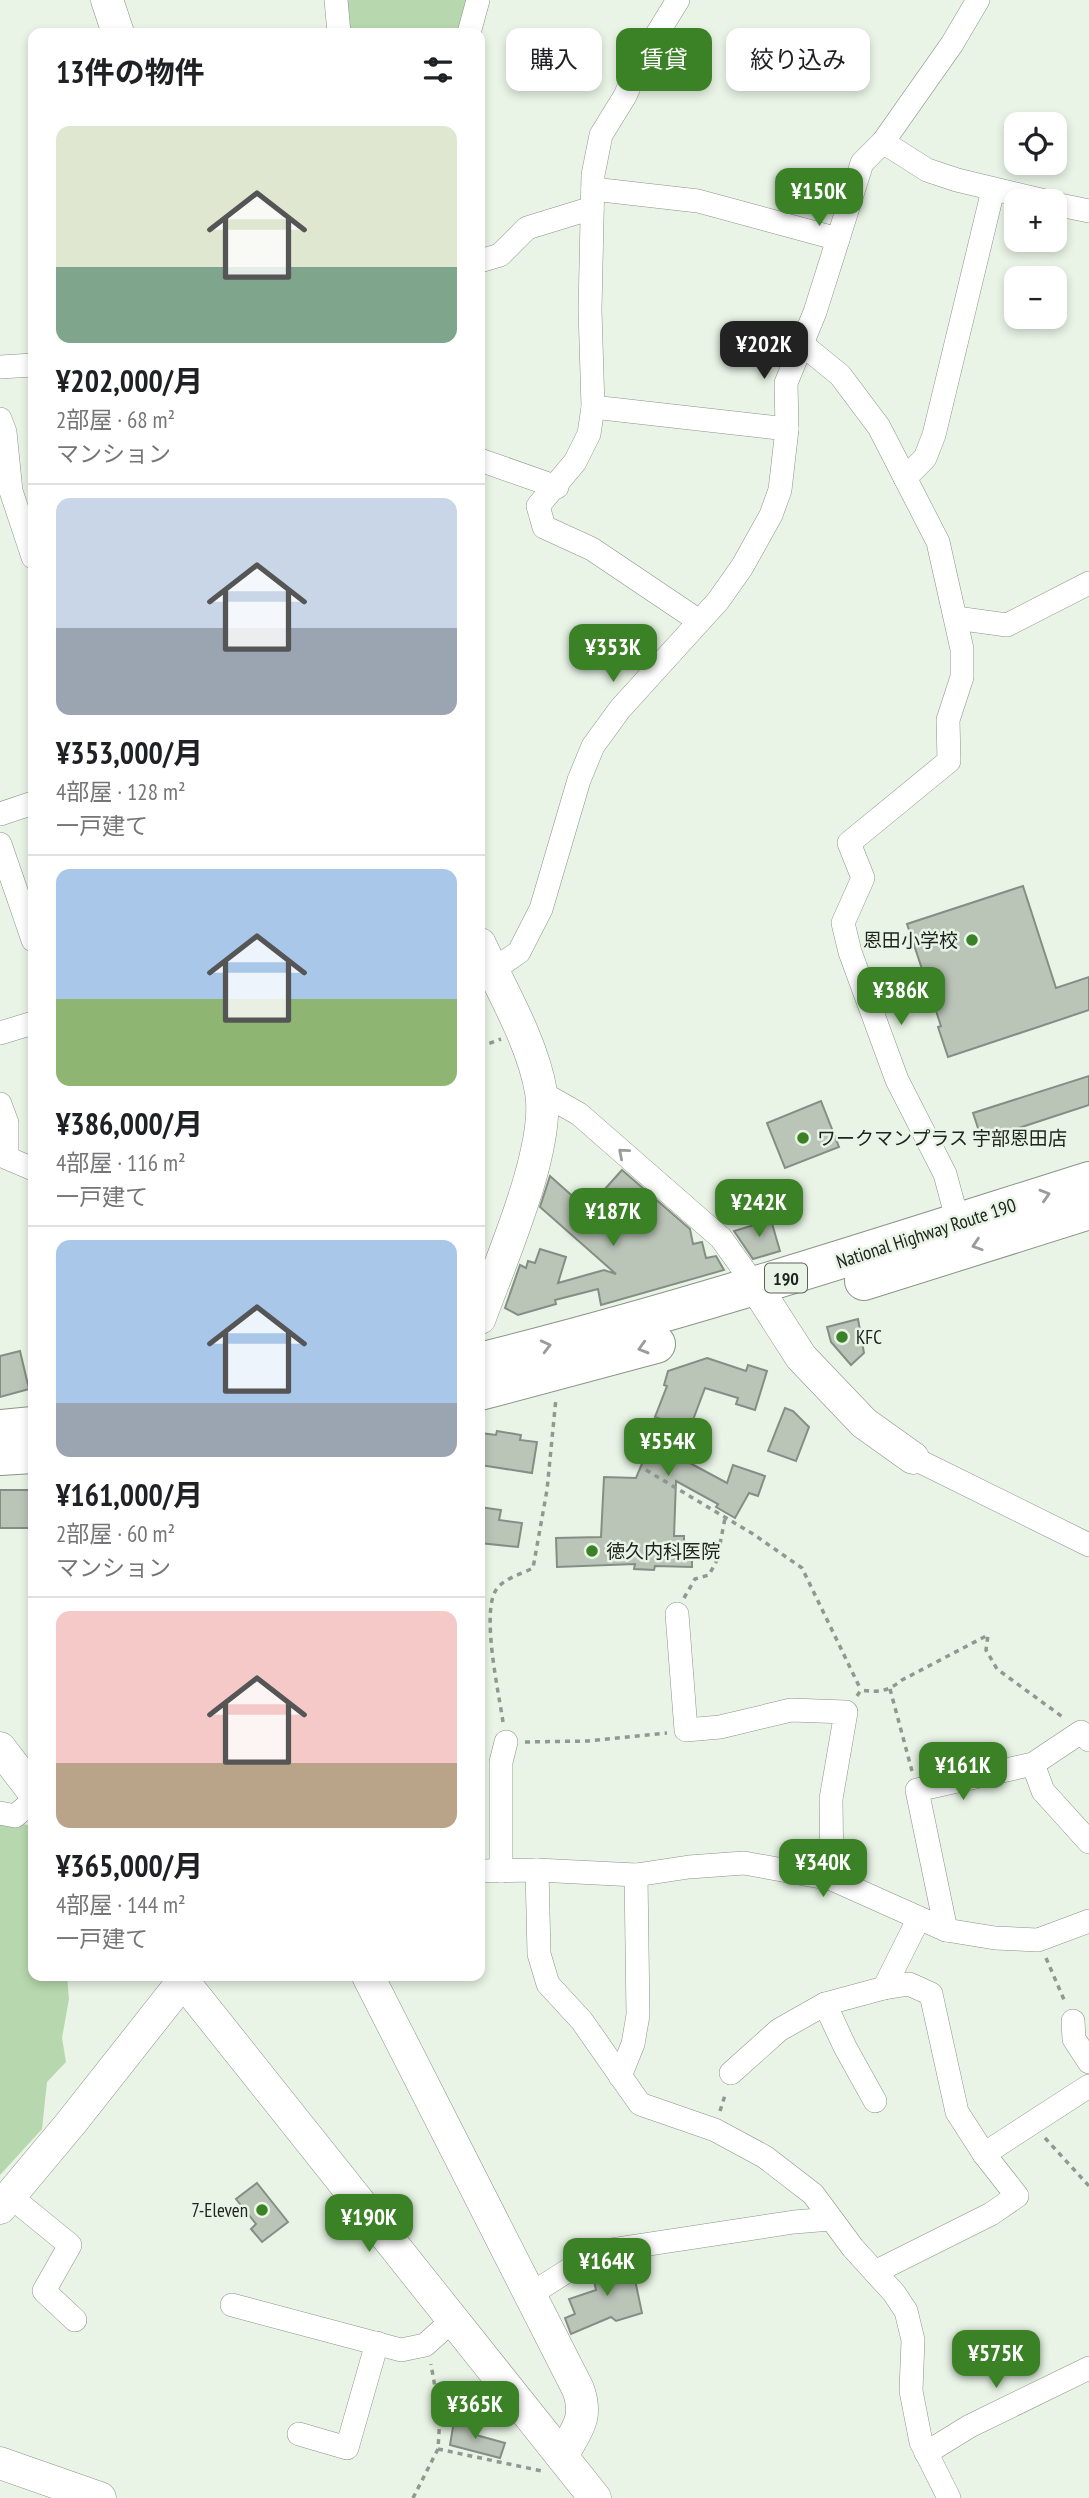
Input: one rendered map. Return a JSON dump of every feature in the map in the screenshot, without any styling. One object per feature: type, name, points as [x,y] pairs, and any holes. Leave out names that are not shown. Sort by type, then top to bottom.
[{"type":"highway","name":"National Highway Route 190","points":[[485,1390],[586,1364],[764,1299],[958,1222],[1089,1181]]},
{"type":"highway","name":"National Highway Route 190","points":[[485,1361],[639,1322],[764,1299],[1089,1210]]},
{"type":"highway","points":[[0,1429],[28,1426]]},
{"type":"highway","points":[[0,1457],[28,1454]]},
{"type":"street","points":[[107,0],[116,28]]},
{"type":"street","points":[[336,0],[339,28]]},
{"type":"street","points":[[470,28],[478,0]]},
{"type":"street","points":[[678,0],[641,60],[625,96],[601,135],[592,198],[590,310],[593,407],[589,434],[575,463],[538,506],[544,527],[592,549],[699,621]]},
{"type":"street","points":[[485,1303],[536,1154],[542,1127],[542,1093],[532,1058],[486,958],[519,952],[541,909],[579,780],[593,746],[620,709],[699,621],[742,568],[771,515],[780,490],[787,429],[786,383],[803,345],[862,163],[883,142],[952,44],[978,0]]},
{"type":"street","points":[[883,142],[927,170],[1004,192]]},
{"type":"street","points":[[905,478],[925,458],[934,435],[993,190]]},
{"type":"street","points":[[485,260],[500,255],[527,228],[592,198],[698,201],[838,239]]},
{"type":"street","points":[[1067,206],[1089,211]]},
{"type":"street","points":[[803,345],[841,375],[879,427],[938,542],[962,649],[962,677],[948,720],[949,761],[849,843],[863,878],[843,923],[850,952],[897,1080],[945,1174],[958,1222]]},
{"type":"street","points":[[0,367],[28,365]]},
{"type":"street","points":[[593,407],[787,429]]},
{"type":"street","points":[[0,419],[5,432],[10,491],[28,543]]},
{"type":"street","points":[[485,462],[557,487]]},
{"type":"street","points":[[956,618],[1007,625],[1089,583]]},
{"type":"street","points":[[0,814],[28,805]]},
{"type":"street","points":[[0,844],[28,925]]},
{"type":"street","points":[[0,1033],[28,1025]]},
{"type":"street","points":[[542,1093],[579,1114],[721,1238],[801,1357],[863,1423],[913,1458],[1089,1545]]},
{"type":"street","points":[[0,1104],[7,1123],[7,1158],[28,1166]]},
{"type":"street","points":[[677,1614],[687,1730],[720,1727],[791,1710],[846,1712],[831,1799],[832,1879]]},
{"type":"street","points":[[946,1930],[917,1790],[1033,1764],[1085,1736]]},
{"type":"street","points":[[506,1742],[501,1762],[490,1871],[537,1870],[636,1875],[744,1863],[832,1879],[946,1930],[995,1938],[1038,1940],[1089,1921]]},
{"type":"street","points":[[0,1748],[28,1784]]},
{"type":"street","points":[[1033,1764],[1043,1791],[1089,1842]]},
{"type":"street","points":[[0,1813],[15,1816],[28,1805]]},
{"type":"street","points":[[537,1870],[539,1954],[548,1984],[582,2021],[640,2104],[715,2130],[765,2157],[813,2194],[906,2311],[913,2340],[911,2390],[921,2442],[942,2497]]},
{"type":"street","points":[[620,2076],[633,2044],[638,2015],[636,1875]]},
{"type":"street","points":[[884,1988],[919,1918]]},
{"type":"street","points":[[75,2320],[44,2291],[70,2245],[6,2202],[180,1981]]},
{"type":"street","points":[[186,1981],[454,2319],[554,2463],[596,2498]]},
{"type":"street","points":[[371,1981],[531,2294],[584,2406],[581,2420],[554,2463]]},
{"type":"street","points":[[731,2073],[779,2030],[825,2004],[909,1984],[931,1994],[957,2112],[984,2154],[1017,2196],[991,2214],[874,2272]]},
{"type":"street","points":[[825,2004],[875,2101]]},
{"type":"street","points":[[1073,2021],[1074,2039],[1089,2062]]},
{"type":"street","points":[[984,2154],[1089,2086]]},
{"type":"street","points":[[531,2294],[597,2252],[794,2222],[831,2219]]},
{"type":"street","points":[[232,2305],[401,2350],[425,2345],[454,2319]]},
{"type":"street","points":[[299,2434],[347,2448],[377,2343]]},
{"type":"street","points":[[926,2453],[970,2426],[1089,2368]]},
{"type":"street","points":[[0,2463],[100,2498]]},
{"type":"path","points":[[557,1390],[547,1490],[533,1568],[503,1582],[492,1598],[491,1640],[506,1742],[589,1741],[687,1730]]},
{"type":"path","points":[[646,1470],[802,1569],[861,1690]]},
{"type":"path","points":[[677,1614],[695,1579],[709,1575],[713,1567],[725,1518]]},
{"type":"path","points":[[861,1690],[876,1692],[890,1689],[988,1635],[986,1650],[997,1669],[1085,1736]]},
{"type":"path","points":[[890,1689],[917,1790]]},
{"type":"path","points":[[846,1712],[861,1690]]},
{"type":"path","points":[[1038,1940],[1073,2021]]},
{"type":"path","points":[[715,2130],[731,2073]]},
{"type":"path","points":[[1031,2123],[1089,2186]]},
{"type":"path","points":[[413,2498],[438,2449],[440,2416],[425,2345]]},
{"type":"path","points":[[438,2449],[536,2472],[554,2463]]},
{"type":"green space","points":[[347,0],[470,0],[462,28],[350,28]]},
{"type":"green space","points":[[0,1820],[28,1825],[28,1981],[67,1981],[69,1999],[62,2038],[66,2062],[47,2082],[42,2129],[0,2175]]},
{"type":"building","points":[[1023,886],[1056,988],[1089,977],[1089,1010],[948,1057],[938,1027],[941,1026],[907,924]]},
{"type":"building","points":[[1089,1076],[1089,1105],[982,1140],[973,1113]]},
{"type":"building","points":[[821,1101],[839,1147],[785,1168],[767,1123]]},
{"type":"building","points":[[622,1170],[690,1229],[693,1244],[702,1242],[706,1258],[716,1256],[724,1270],[601,1305],[598,1289],[555,1300],[556,1304],[518,1315],[505,1308],[520,1265],[526,1268],[528,1261],[535,1263],[540,1249],[566,1257],[558,1283],[604,1270],[616,1274],[540,1207],[550,1176],[587,1209]]},
{"type":"building","points":[[771,1220],[780,1251],[753,1259],[734,1231]]},
{"type":"building","points":[[858,1319],[864,1353],[851,1365],[831,1342],[827,1327]]},
{"type":"building","points":[[20,1351],[28,1389],[0,1397],[0,1356]]},
{"type":"building","points":[[707,1358],[746,1371],[748,1365],[767,1371],[755,1410],[736,1404],[738,1398],[705,1388],[687,1436],[695,1439],[686,1461],[727,1483],[733,1465],[765,1476],[758,1496],[749,1493],[735,1518],[716,1507],[718,1504],[676,1481],[674,1536],[684,1536],[684,1544],[692,1544],[692,1567],[655,1566],[654,1570],[634,1569],[635,1564],[557,1567],[556,1538],[601,1537],[604,1477],[636,1478],[661,1419],[655,1417],[667,1386],[664,1385],[668,1371]]},
{"type":"building","points":[[785,1408],[793,1411],[809,1427],[796,1461],[768,1451]]},
{"type":"building","points":[[497,1431],[521,1435],[520,1440],[537,1442],[532,1473],[485,1466],[485,1434],[496,1435]]},
{"type":"building","points":[[0,1490],[28,1490],[28,1528],[0,1528]]},
{"type":"building","points":[[485,1508],[501,1510],[499,1520],[522,1523],[518,1547],[485,1544]]},
{"type":"building","name":"7-Eleven","points":[[257,2183],[288,2222],[262,2242],[251,2229],[256,2224],[236,2199]]},
{"type":"building","points":[[631,2261],[642,2313],[616,2321],[611,2317],[571,2334],[565,2318],[575,2314],[569,2299],[596,2290],[592,2272],[602,2265]]},
{"type":"building","points":[[454,2421],[478,2428],[476,2435],[505,2443],[500,2458],[450,2445]]},
{"type":"place","name":"恩田小学校","points":[[972,940]]},
{"type":"place","name":"ワークマンプラス 宇部恩田店","points":[[803,1138]]},
{"type":"place","name":"KFC","points":[[842,1337]]},
{"type":"place","name":"徳久内科医院","points":[[592,1551]]},
{"type":"place","name":"7-Eleven","points":[[262,2210]]}]
